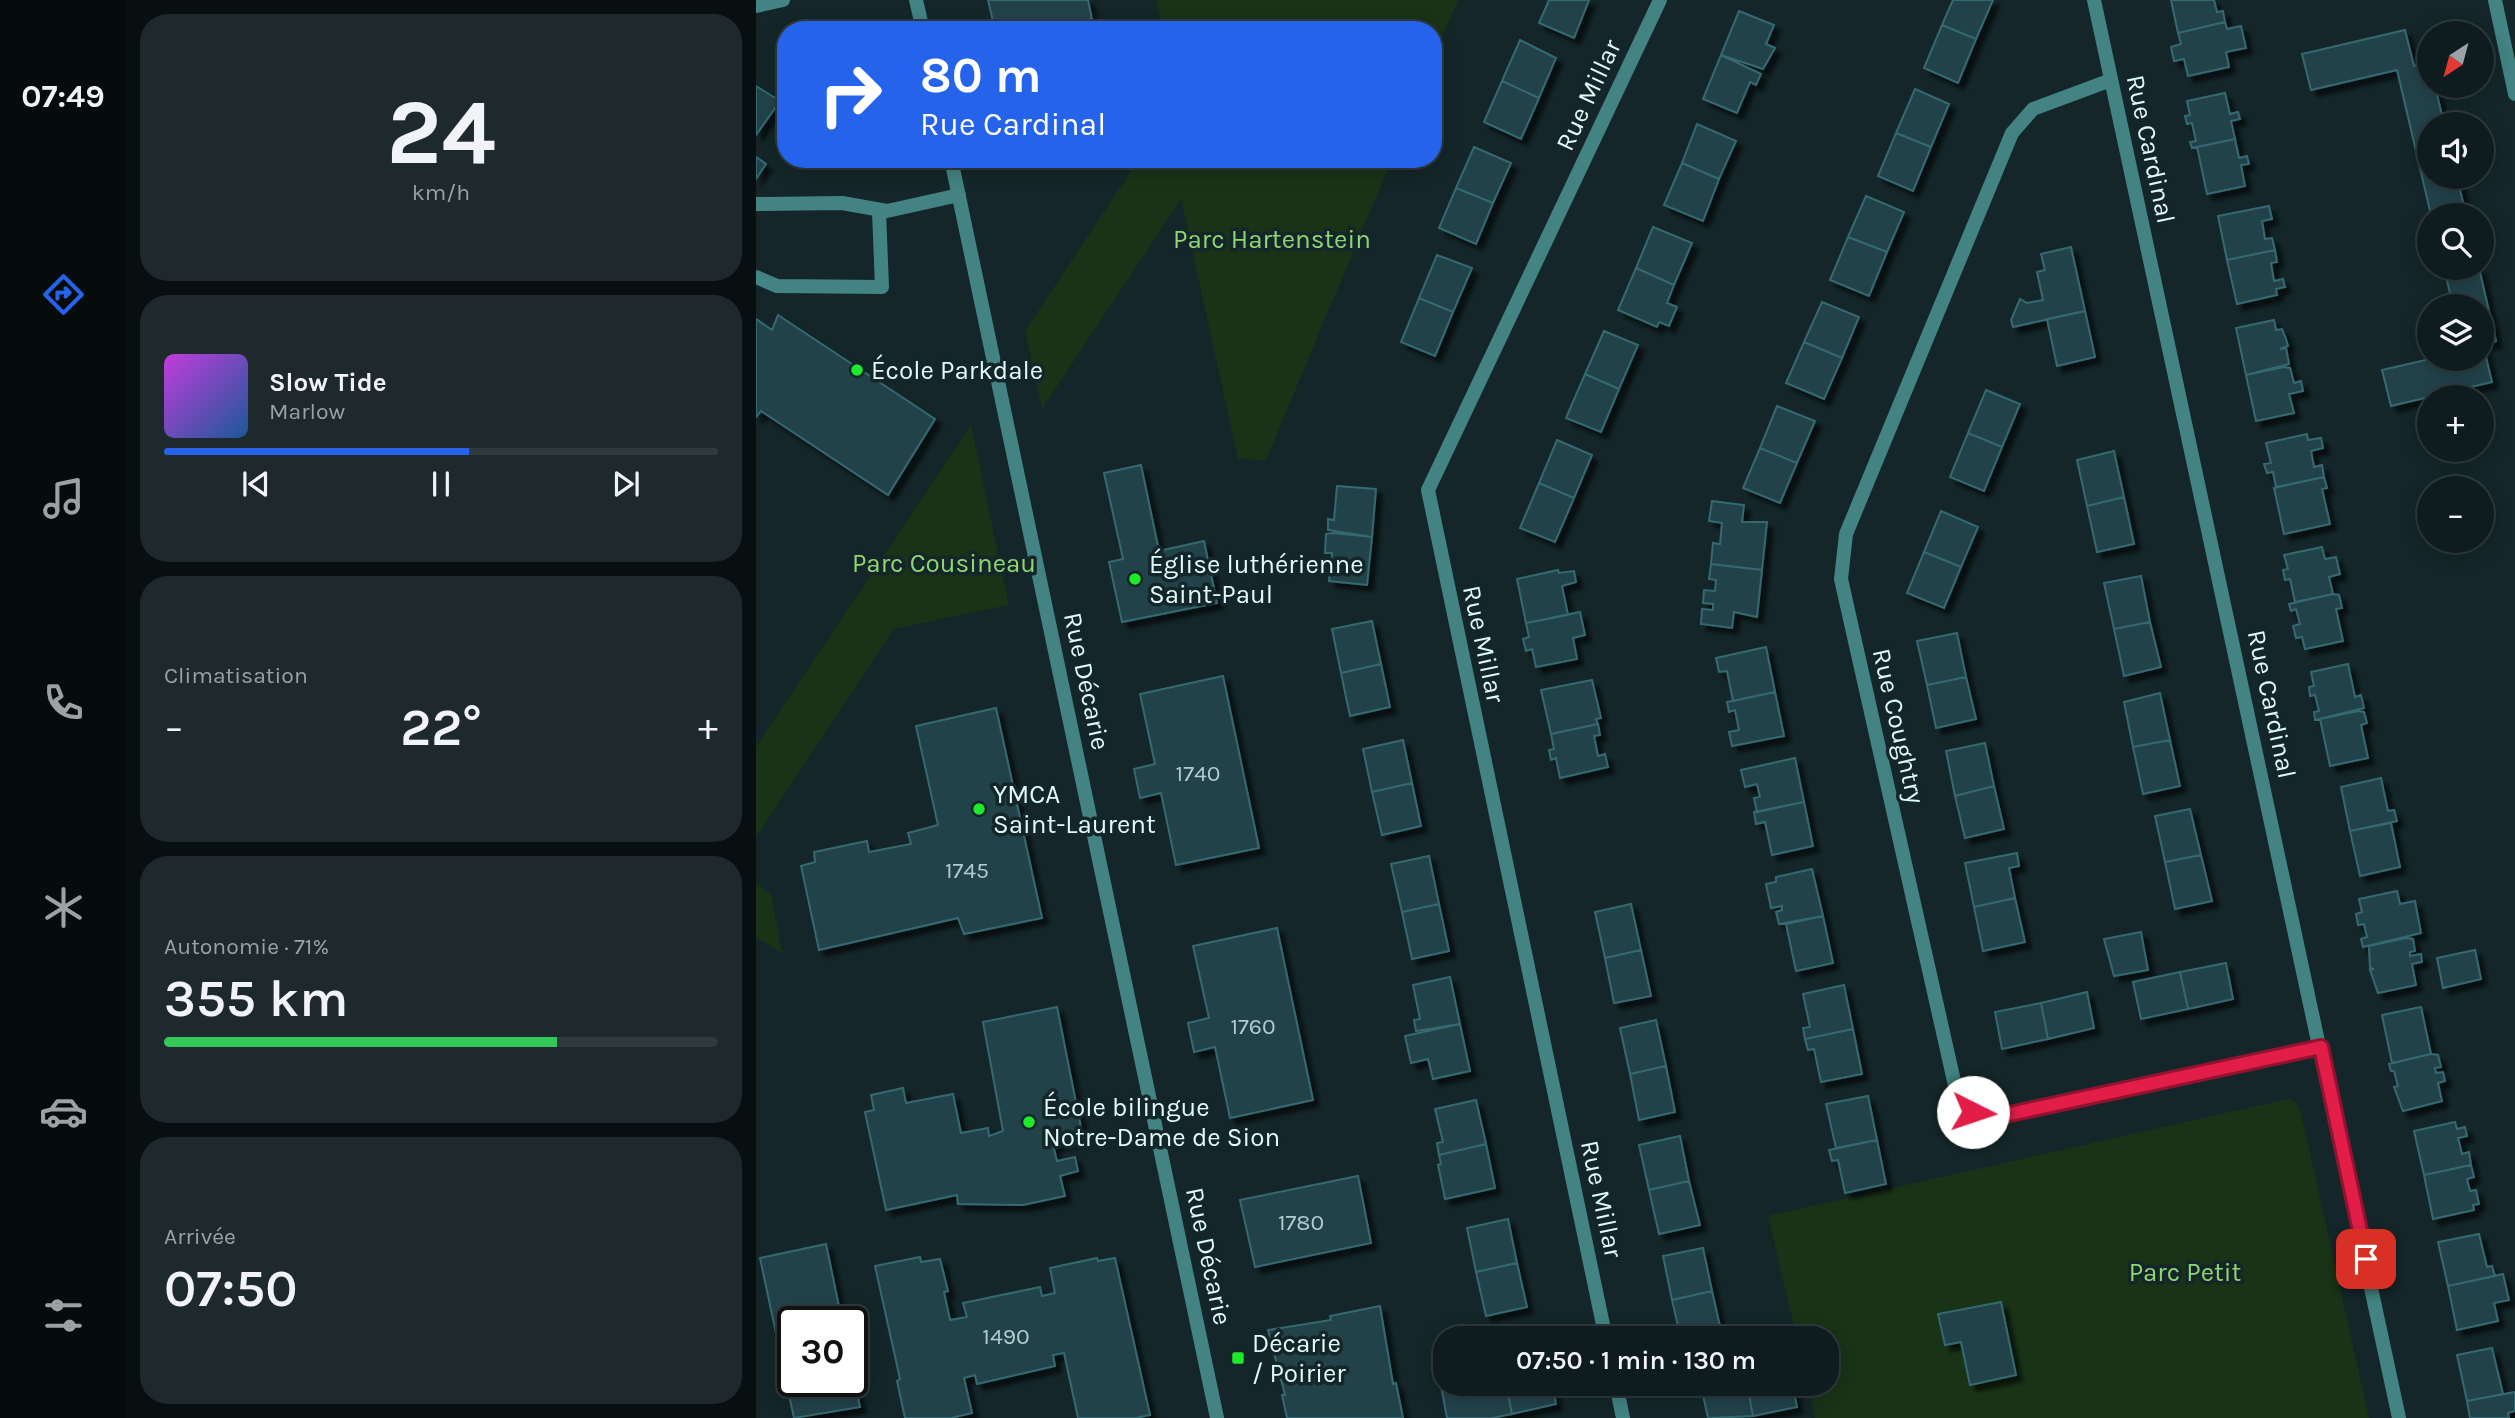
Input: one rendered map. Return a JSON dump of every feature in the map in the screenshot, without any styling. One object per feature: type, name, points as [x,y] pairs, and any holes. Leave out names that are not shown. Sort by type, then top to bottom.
[{"type":"street","points":[[756,6],[783,0]]},
{"type":"street","points":[[916,0],[921,21]]},
{"type":"street","name":"Rue Millar","points":[[1603,1326],[1428,490],[1660,0]]},
{"type":"street","name":"Rue Cardinal","points":[[2094,0],[2399,1418]]},
{"type":"street","points":[[2495,0],[2515,94]]},
{"type":"street","name":"Rue Coughtry","points":[[2111,80],[2034,109],[2012,133],[1846,534],[1841,579],[1956,1090],[1973,1112],[2005,1115],[2321,1047]]},
{"type":"street","name":"Rue Décarie","points":[[953,168],[1217,1418]]},
{"type":"street","points":[[756,204],[842,202],[880,212],[959,195]]},
{"type":"street","points":[[756,277],[777,286],[882,287],[880,212]]},
{"type":"street","points":[[1618,1396],[1623,1418]]},
{"type":"green space","points":[[1156,0],[1458,0],[1442,38],[1442,21],[1161,21]]},
{"type":"green space","name":"Parc Hartenstein","points":[[1133,168],[1388,168],[1266,460],[1238,459],[1181,199],[1042,409],[1025,331]]},
{"type":"green space","name":"Parc Cousineau","points":[[971,425],[1009,605],[894,629],[756,837],[756,747]]},
{"type":"green space","points":[[756,883],[771,894],[782,953],[756,937]]},
{"type":"green space","name":"Parc Petit","points":[[2288,1099],[2296,1102],[2300,1109],[2369,1418],[1815,1418],[1810,1396],[1839,1396],[1839,1326],[1794,1326],[1768,1216]]},
{"type":"building","points":[[988,0],[1088,0],[1092,19],[1083,21],[993,21]]},
{"type":"building","points":[[1549,0],[1589,0],[1574,38],[1539,23]]},
{"type":"building","points":[[1953,0],[1993,0],[1976,39],[1942,25]]},
{"type":"building","points":[[2171,0],[2214,0],[2217,12],[2223,11],[2225,22],[2178,33]]},
{"type":"building","points":[[1739,11],[1774,25],[1766,44],[1775,48],[1763,69],[1721,55]]},
{"type":"building","points":[[2225,22],[2227,29],[2241,26],[2246,48],[2226,52],[2229,67],[2188,76],[2184,59],[2174,61],[2171,47],[2181,44],[2178,33]]},
{"type":"building","points":[[1942,25],[1976,39],[1958,83],[1924,68]]},
{"type":"building","points":[[2405,30],[2414,66],[2417,65],[2417,98],[2438,98],[2441,112],[2417,112],[2417,155],[2397,70],[2311,90],[2302,54]]},
{"type":"building","points":[[1520,40],[1556,58],[1539,98],[1502,81]]},
{"type":"building","points":[[1721,55],[1761,74],[1756,85],[1750,82],[1737,113],[1703,99]]},
{"type":"building","points":[[1502,81],[1539,98],[1521,139],[1484,122]]},
{"type":"building","points":[[756,86],[777,99],[777,105],[756,135]]},
{"type":"building","points":[[1915,89],[1949,104],[1931,147],[1896,133]]},
{"type":"building","points":[[2225,93],[2230,114],[2238,112],[2240,119],[2231,121],[2235,139],[2192,148],[2190,142],[2196,141],[2192,123],[2187,124],[2185,116],[2190,115],[2187,101]]},
{"type":"building","points":[[1697,124],[1736,141],[1719,179],[1682,163]]},
{"type":"building","points":[[1896,133],[1931,147],[1913,191],[1878,176]]},
{"type":"building","points":[[2235,139],[2239,158],[2247,156],[2249,164],[2241,165],[2245,186],[2207,194],[2197,147]]},
{"type":"building","points":[[1474,147],[1511,163],[1493,203],[1456,188]]},
{"type":"building","points":[[756,157],[766,164],[756,179]]},
{"type":"building","points":[[1682,163],[1719,179],[1703,221],[1664,205]]},
{"type":"building","points":[[1456,188],[1493,203],[1476,244],[1439,228]]},
{"type":"building","points":[[2425,189],[2460,189],[2463,203],[2428,203]]},
{"type":"building","points":[[1866,196],[1904,212],[1887,252],[1848,237]]},
{"type":"building","points":[[2269,206],[2272,219],[2262,221],[2265,239],[2272,238],[2275,250],[2227,260],[2218,216]]},
{"type":"building","points":[[1653,227],[1692,243],[1674,285],[1636,268]]},
{"type":"building","points":[[1848,237],[1887,252],[1869,296],[1830,280]]},
{"type":"building","points":[[2071,247],[2085,311],[2013,327],[2011,320],[2020,299],[2027,303],[2043,300],[2037,272],[2045,270],[2041,254]]},
{"type":"building","points":[[2275,250],[2277,262],[2271,263],[2274,281],[2283,279],[2285,287],[2276,289],[2277,295],[2237,304],[2227,260]]},
{"type":"building","points":[[1437,255],[1472,268],[1453,312],[1419,298]]},
{"type":"building","points":[[1636,268],[1674,285],[1667,303],[1677,307],[1669,326],[1659,322],[1657,327],[1618,310]]},
{"type":"building","points":[[2447,280],[2482,280],[2485,294],[2450,294]]},
{"type":"building","points":[[1419,298],[1453,312],[1435,356],[1401,342]]},
{"type":"building","points":[[1822,302],[1859,317],[1842,358],[1804,342]]},
{"type":"building","points":[[2085,311],[2095,357],[2057,366],[2047,319]]},
{"type":"building","points":[[778,315],[935,419],[888,495],[761,411],[756,417],[756,319],[772,330]]},
{"type":"building","points":[[2274,320],[2276,330],[2282,329],[2286,339],[2288,346],[2280,349],[2286,348],[2289,364],[2246,375],[2236,328]]},
{"type":"building","points":[[1604,331],[1638,345],[1619,389],[1585,374]]},
{"type":"building","points":[[1804,342],[1842,358],[1824,399],[1786,383]]},
{"type":"building","points":[[2417,362],[2417,371],[2489,371],[2492,382],[2479,385],[2417,385],[2417,400],[2391,406],[2382,370]]},
{"type":"building","points":[[2290,368],[2294,383],[2301,381],[2303,391],[2289,394],[2294,413],[2256,421],[2246,375]]},
{"type":"building","points":[[1585,374],[1619,389],[1601,432],[1566,418]]},
{"type":"building","points":[[1986,390],[2020,404],[2002,447],[1968,433]]},
{"type":"building","points":[[1777,406],[1815,421],[1797,463],[1760,448]]},
{"type":"building","points":[[1968,433],[2002,447],[1984,491],[1950,477]]},
{"type":"building","points":[[2307,434],[2308,440],[2321,438],[2323,448],[2311,451],[2314,467],[2322,465],[2324,477],[2276,487],[2273,472],[2267,473],[2264,464],[2271,463],[2266,443]]},
{"type":"building","points":[[1557,440],[1592,455],[1574,498],[1539,483]]},
{"type":"building","points":[[1760,448],[1797,463],[1780,503],[1743,488]]},
{"type":"building","points":[[2114,451],[2124,497],[2087,506],[2077,460]]},
{"type":"building","points":[[1141,465],[1159,551],[1204,541],[1217,603],[1122,622],[1109,562],[1123,559],[1104,473]]},
{"type":"building","points":[[2324,477],[2327,488],[2322,489],[2330,524],[2284,534],[2274,488]]},
{"type":"building","points":[[1539,483],[1574,498],[1555,542],[1520,528]]},
{"type":"building","points":[[1337,486],[1376,489],[1372,537],[1328,530],[1328,519],[1334,520]]},
{"type":"building","points":[[2124,497],[2134,544],[2097,552],[2087,506]]},
{"type":"building","points":[[1712,501],[1744,505],[1742,522],[1767,522],[1762,570],[1711,564],[1713,543],[1720,544],[1722,523],[1709,521]]},
{"type":"building","points":[[1941,511],[1978,527],[1961,567],[1924,552]]},
{"type":"building","points":[[1326,534],[1372,537],[1367,585],[1329,581],[1332,553],[1325,553]]},
{"type":"building","points":[[2322,547],[2325,559],[2336,557],[2340,574],[2329,577],[2333,594],[2295,602],[2290,579],[2285,580],[2283,570],[2288,569],[2284,555]]},
{"type":"building","points":[[1924,552],[1961,567],[1944,608],[1907,593]]},
{"type":"building","points":[[1711,564],[1762,570],[1757,617],[1734,612],[1732,628],[1701,624],[1702,609],[1713,610],[1713,604],[1703,603],[1704,590],[1715,591],[1716,580],[1709,579]]},
{"type":"building","points":[[1558,570],[1559,573],[1574,571],[1576,582],[1562,586],[1568,615],[1526,623],[1517,579]]},
{"type":"building","points":[[2141,576],[2150,622],[2114,629],[2104,583]]},
{"type":"building","points":[[2339,595],[2342,608],[2336,609],[2343,641],[2305,649],[2302,637],[2296,638],[2293,626],[2300,624],[2296,609],[2291,611],[2289,604]]},
{"type":"building","points":[[1580,612],[1585,635],[1573,638],[1577,659],[1536,667],[1532,649],[1526,651],[1523,639],[1529,637],[1526,623]]},
{"type":"building","points":[[1372,621],[1381,664],[1341,673],[1332,629]]},
{"type":"building","points":[[2150,622],[2161,667],[2124,676],[2114,629]]},
{"type":"building","points":[[1957,633],[1966,677],[1927,685],[1917,641]]},
{"type":"building","points":[[1766,647],[1775,692],[1733,701],[1727,671],[1719,672],[1716,658]]},
{"type":"building","points":[[1381,664],[1390,707],[1350,716],[1341,673]]},
{"type":"building","points":[[2348,664],[2355,697],[2361,695],[2364,708],[2315,720],[2314,712],[2319,711],[2315,695],[2310,696],[2309,687],[2314,686],[2311,672]]},
{"type":"building","points":[[1223,676],[1259,848],[1176,865],[1161,793],[1140,798],[1134,769],[1155,764],[1140,694]]},
{"type":"building","points":[[1966,677],[1976,719],[1936,728],[1927,685]]},
{"type":"building","points":[[1592,680],[1601,718],[1596,719],[1598,724],[1551,734],[1541,690]]},
{"type":"building","points":[[1775,692],[1784,736],[1732,746],[1729,732],[1739,730],[1735,710],[1729,712],[1727,702]]},
{"type":"building","points":[[2160,693],[2170,740],[2133,747],[2124,702]]},
{"type":"building","points":[[996,708],[1042,918],[964,934],[958,918],[819,950],[801,866],[815,862],[814,852],[867,841],[869,852],[911,844],[908,833],[938,825],[916,726]]},
{"type":"building","points":[[2364,712],[2367,723],[2361,725],[2368,758],[2330,766],[2320,719]]},
{"type":"building","points":[[1598,724],[1600,735],[1594,736],[1598,756],[1605,754],[1608,767],[1560,778],[1556,758],[1551,760],[1549,750],[1554,749],[1551,734]]},
{"type":"building","points":[[1403,740],[1412,783],[1372,792],[1363,749]]},
{"type":"building","points":[[2170,740],[2180,786],[2143,794],[2133,747]]},
{"type":"building","points":[[1985,743],[1994,786],[1955,796],[1946,751]]},
{"type":"building","points":[[1795,758],[1804,802],[1757,812],[1754,798],[1760,797],[1757,784],[1745,787],[1741,770]]},
{"type":"building","points":[[2381,778],[2388,811],[2394,810],[2397,821],[2350,831],[2341,787]]},
{"type":"building","points":[[1412,783],[1421,826],[1382,835],[1372,792]]},
{"type":"building","points":[[1994,786],[2004,829],[1965,838],[1955,796]]},
{"type":"building","points":[[1804,802],[1813,846],[1772,855],[1765,822],[1756,824],[1754,812]]},
{"type":"building","points":[[2190,809],[2201,855],[2165,862],[2155,816]]},
{"type":"building","points":[[2391,823],[2400,867],[2360,876],[2350,831]]},
{"type":"building","points":[[2017,853],[2019,866],[2009,868],[2015,898],[1974,907],[1965,863]]},
{"type":"building","points":[[2201,855],[2212,901],[2175,909],[2165,862]]},
{"type":"building","points":[[1429,856],[1439,904],[1402,912],[1391,864]]},
{"type":"building","points":[[1812,869],[1823,916],[1779,924],[1776,912],[1782,910],[1782,906],[1771,908],[1766,884],[1776,882],[1776,877]]},
{"type":"building","points":[[2397,891],[2400,904],[2415,901],[2421,933],[2363,947],[2361,939],[2367,937],[2364,924],[2358,925],[2356,914],[2362,912],[2359,899]]},
{"type":"building","points":[[2015,898],[2025,942],[1983,951],[1974,907]]},
{"type":"building","points":[[1439,904],[1449,951],[1412,959],[1402,912]]},
{"type":"building","points":[[1631,904],[1641,950],[1605,958],[1595,912]]},
{"type":"building","points":[[1823,916],[1833,963],[1796,971],[1786,924]]},
{"type":"building","points":[[1277,928],[1313,1100],[1230,1118],[1215,1047],[1194,1052],[1188,1023],[1209,1018],[1193,946]]},
{"type":"building","points":[[2141,932],[2148,970],[2114,976],[2104,939]]},
{"type":"building","points":[[2413,939],[2415,951],[2410,952],[2410,956],[2421,954],[2422,962],[2412,964],[2416,985],[2378,993],[2370,970],[2374,969],[2370,968],[2369,946]]},
{"type":"building","points":[[1641,950],[1651,996],[1614,1003],[1605,958]]},
{"type":"building","points":[[2475,950],[2481,979],[2443,988],[2437,958]]},
{"type":"building","points":[[2226,963],[2233,999],[2188,1009],[2180,972]]},
{"type":"building","points":[[2180,972],[2188,1009],[2141,1019],[2133,982]]},
{"type":"building","points":[[1450,977],[1460,1024],[1416,1031],[1414,1020],[1420,1019],[1413,985]]},
{"type":"building","points":[[1844,985],[1853,1029],[1805,1039],[1803,1028],[1810,1027],[1803,994]]},
{"type":"building","points":[[2087,992],[2094,1028],[2048,1039],[2041,1003]]},
{"type":"building","points":[[2041,1003],[2048,1039],[2002,1049],[1995,1012]]},
{"type":"building","points":[[1057,1007],[1083,1138],[1053,1145],[1057,1161],[1075,1157],[1078,1171],[1060,1176],[1065,1196],[1023,1205],[958,1204],[957,1195],[886,1210],[865,1112],[874,1110],[871,1095],[903,1088],[906,1103],[953,1094],[961,1133],[988,1128],[989,1136],[1003,1131],[983,1022]]},
{"type":"building","points":[[2421,1007],[2431,1054],[2392,1063],[2382,1015]]},
{"type":"building","points":[[1656,1020],[1666,1066],[1630,1074],[1620,1028]]},
{"type":"building","points":[[1460,1024],[1470,1071],[1433,1079],[1428,1059],[1411,1063],[1405,1036]]},
{"type":"building","points":[[1853,1029],[1862,1074],[1821,1082],[1814,1049],[1808,1050],[1805,1039]]},
{"type":"building","points":[[2431,1054],[2438,1055],[2441,1067],[2435,1068],[2436,1073],[2443,1072],[2445,1081],[2438,1083],[2442,1101],[2403,1111],[2394,1087],[2398,1086],[2394,1071],[2391,1071],[2389,1064]]},
{"type":"building","points":[[1666,1066],[1675,1112],[1639,1120],[1630,1074]]},
{"type":"building","points":[[1868,1096],[1877,1140],[1836,1148],[1826,1104]]},
{"type":"building","points":[[1476,1100],[1486,1144],[1439,1155],[1437,1143],[1443,1142],[1435,1109]]},
{"type":"building","points":[[2455,1122],[2457,1129],[2465,1127],[2467,1136],[2458,1138],[2462,1154],[2469,1152],[2471,1165],[2424,1175],[2414,1131]]},
{"type":"building","points":[[1680,1136],[1689,1181],[1649,1190],[1639,1145]]},
{"type":"building","points":[[1877,1140],[1886,1184],[1845,1193],[1838,1160],[1832,1161],[1829,1150]]},
{"type":"building","points":[[1486,1144],[1495,1188],[1445,1199],[1438,1165],[1441,1164],[1439,1155]]},
{"type":"building","points":[[2471,1165],[2474,1177],[2467,1179],[2470,1191],[2476,1190],[2479,1204],[2473,1205],[2474,1210],[2433,1219],[2424,1175]]},
{"type":"building","points":[[1358,1176],[1371,1243],[1255,1267],[1240,1200]]},
{"type":"building","points":[[1689,1181],[1700,1225],[1659,1234],[1649,1190]]},
{"type":"building","points":[[1508,1219],[1517,1263],[1476,1272],[1467,1228]]},
{"type":"building","points":[[2479,1234],[2487,1267],[2492,1266],[2495,1276],[2448,1286],[2438,1242]]},
{"type":"building","points":[[826,1244],[839,1306],[777,1306],[777,1338],[760,1258]]},
{"type":"building","points":[[1703,1248],[1712,1291],[1672,1300],[1663,1256]]},
{"type":"building","points":[[920,1257],[921,1262],[940,1259],[948,1291],[944,1292],[950,1320],[967,1317],[963,1303],[1040,1287],[1042,1296],[1055,1293],[1050,1268],[1097,1258],[1098,1261],[1115,1258],[1150,1415],[1135,1418],[1078,1418],[1064,1353],[1053,1355],[1055,1366],[977,1384],[975,1375],[964,1378],[972,1413],[951,1418],[905,1418],[897,1381],[900,1379],[875,1266]]},
{"type":"building","points":[[1517,1263],[1527,1307],[1486,1316],[1476,1272]]},
{"type":"building","points":[[2503,1274],[2509,1300],[2494,1303],[2498,1321],[2457,1330],[2448,1286]]},
{"type":"building","points":[[1712,1291],[1720,1326],[1678,1326],[1672,1300]]},
{"type":"building","points":[[2001,1302],[2016,1375],[1970,1385],[1961,1342],[1945,1345],[1938,1314]]},
{"type":"building","points":[[1380,1306],[1393,1384],[1396,1383],[1403,1418],[1287,1418],[1282,1395],[1285,1395],[1268,1330],[1331,1320],[1330,1316]]},
{"type":"building","points":[[2492,1348],[2503,1394],[2467,1401],[2457,1355]]},
{"type":"building","points":[[2515,1392],[2515,1411],[2508,1413],[2509,1418],[2470,1418],[2467,1401]]},
{"type":"building","points":[[1443,1396],[1508,1396],[1512,1414],[1492,1418],[1447,1418]]},
{"type":"building","points":[[1508,1396],[1554,1396],[1556,1404],[1512,1414]]},
{"type":"building","points":[[1703,1396],[1749,1396],[1753,1416],[1708,1418]]},
{"type":"building","points":[[1749,1396],[1795,1396],[1797,1407],[1753,1416]]},
{"type":"building","points":[[790,1397],[858,1397],[860,1407],[794,1418]]},
{"type":"place","name":"École Parkdale","points":[[857,370]]},
{"type":"place","name":"Église luthérienne Saint-Paul","points":[[1135,579]]},
{"type":"place","name":"YMCA Saint-Laurent","points":[[979,809]]},
{"type":"place","name":"École bilingue Notre-Dame de Sion","points":[[1029,1122]]},
{"type":"place","name":"Décarie / Poirier","points":[[1238,1358]]},
{"type":"route","points":[[1973,1112],[2005,1115],[2321,1047],[2366,1259]]}]
